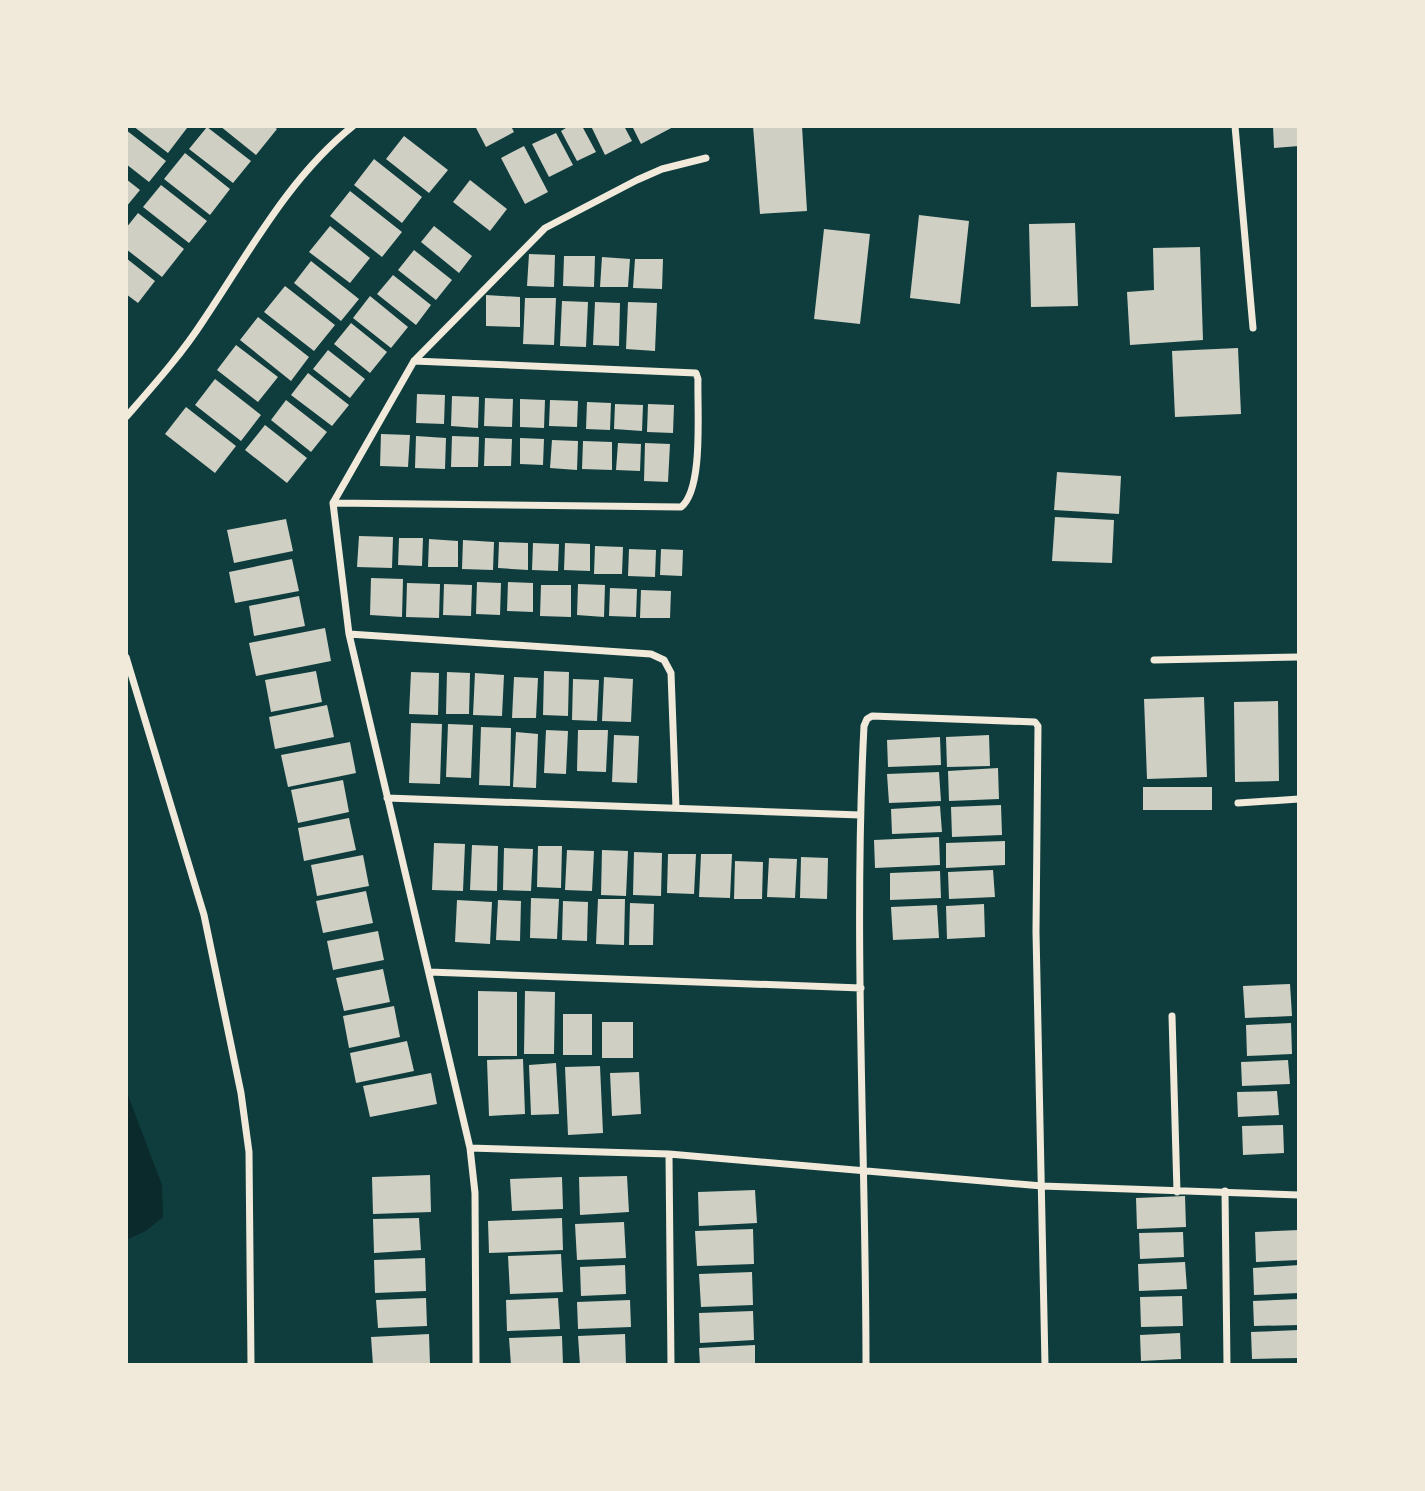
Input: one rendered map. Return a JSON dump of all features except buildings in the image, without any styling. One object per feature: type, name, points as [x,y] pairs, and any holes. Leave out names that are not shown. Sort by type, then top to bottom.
[{"type":"street","points":[[126,417],[202,324],[266,223],[324,149],[353,126]]},
{"type":"street","points":[[1235,126],[1253,328]]},
{"type":"street","points":[[476,1365],[475,1193],[470,1148],[349,634],[333,503],[414,360],[545,228],[662,169],[706,158]]},
{"type":"street","points":[[333,503],[681,507],[689,501],[695,473],[696,373],[414,360]]},
{"type":"street","points":[[349,634],[652,654],[664,660],[671,673],[676,808]]},
{"type":"street","points":[[126,657],[204,915],[241,1093],[249,1152],[251,1365]]},
{"type":"street","points":[[1154,660],[1299,657]]},
{"type":"street","points":[[866,1365],[866,1171],[860,815],[864,726],[867,719],[873,716],[1035,722],[1038,726],[1036,932],[1045,1365]]},
{"type":"street","points":[[387,798],[860,815]]},
{"type":"street","points":[[1238,803],[1299,799]]},
{"type":"street","points":[[429,972],[861,988]]},
{"type":"street","points":[[1172,1016],[1177,1192]]},
{"type":"street","points":[[470,1148],[669,1154],[1041,1186],[1299,1195]]},
{"type":"street","points":[[669,1154],[671,1365]]},
{"type":"street","points":[[1225,1191],[1227,1365]]},
{"type":"water","points":[[126,1090],[162,1185],[163,1217],[146,1231],[126,1240]]}]
